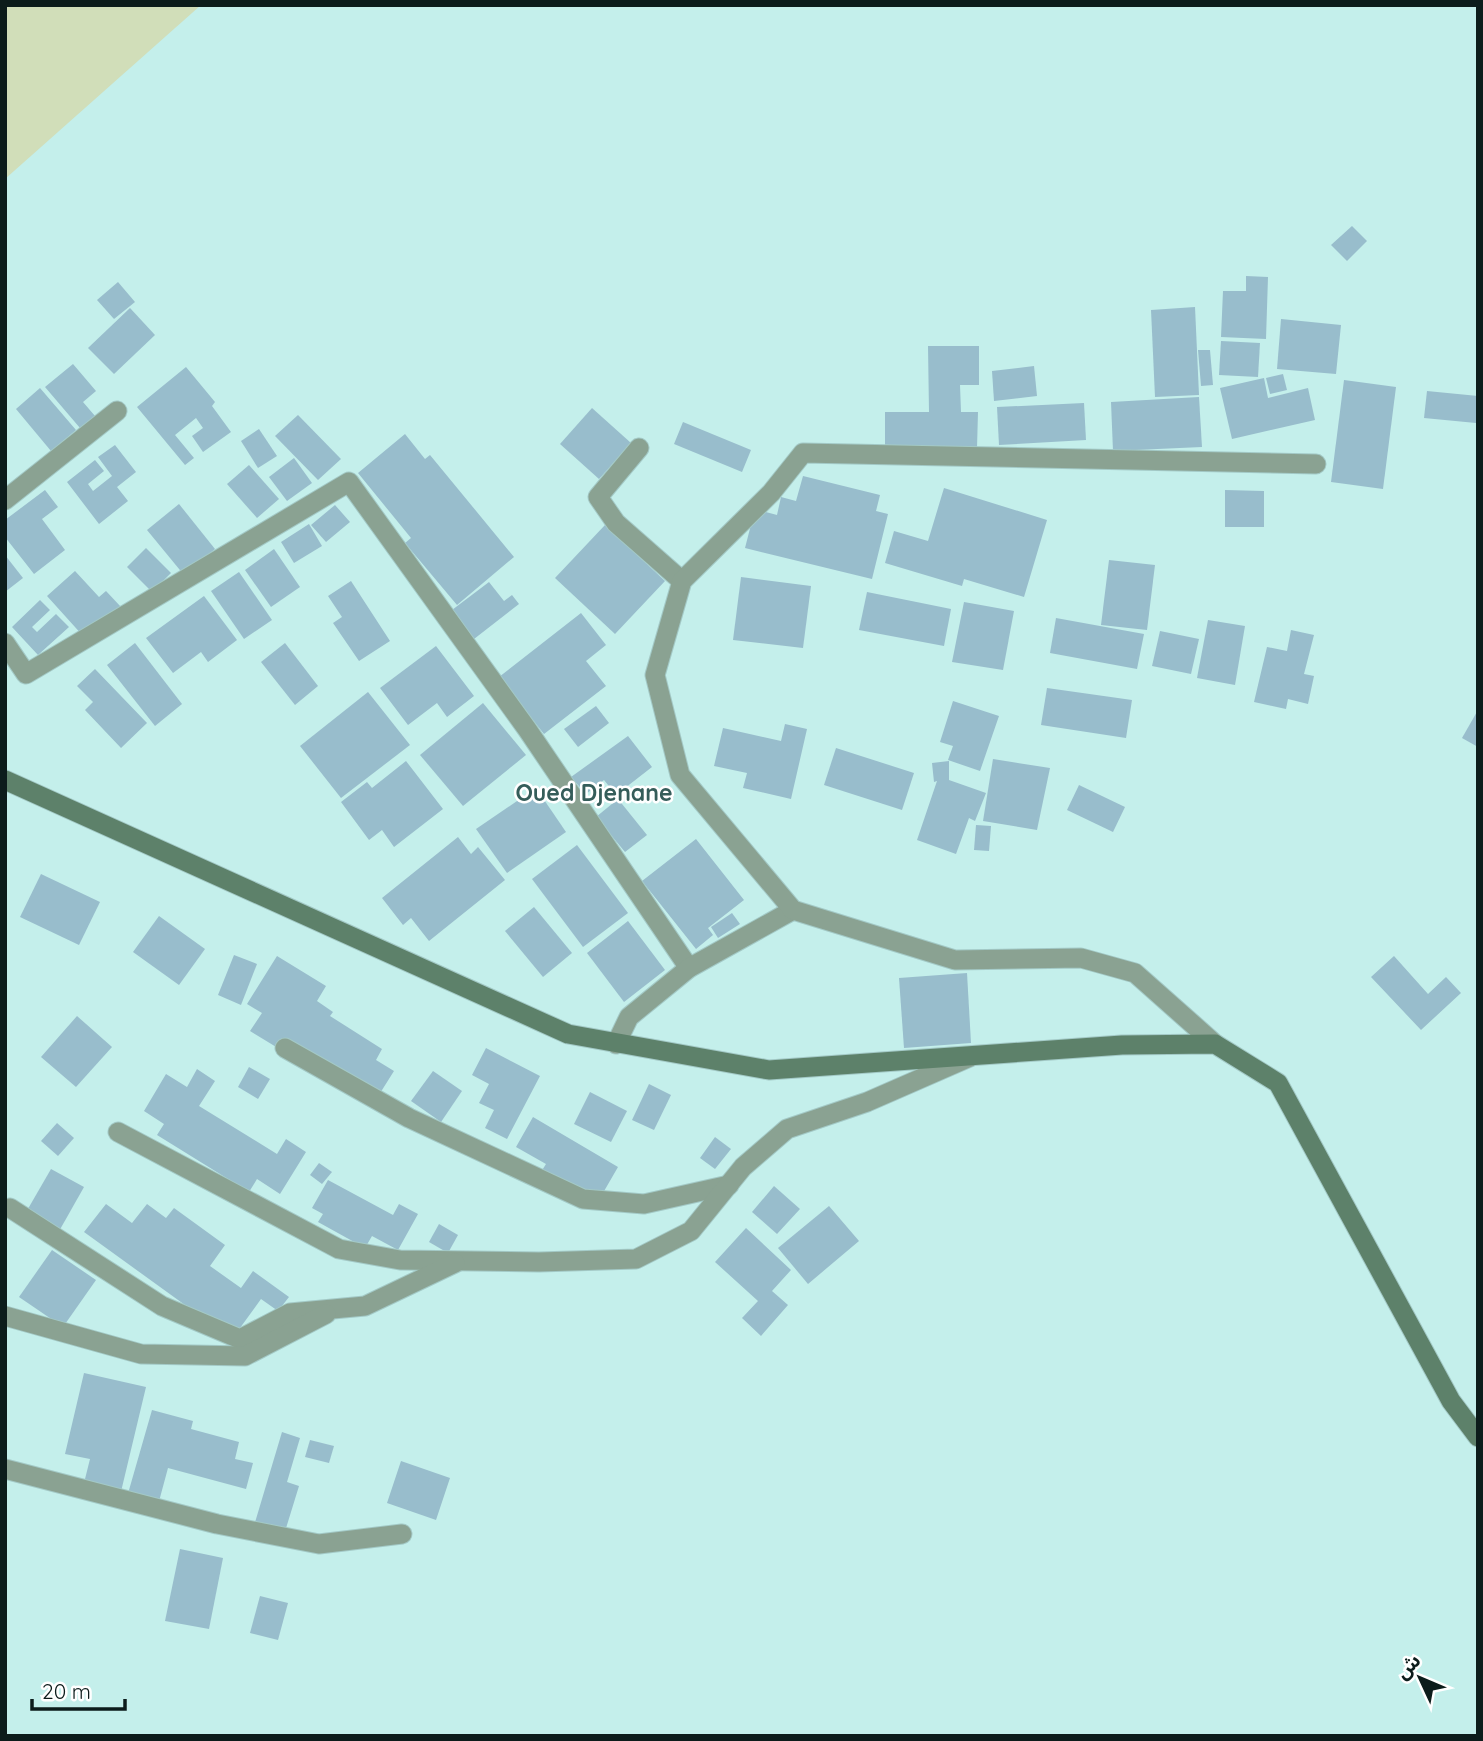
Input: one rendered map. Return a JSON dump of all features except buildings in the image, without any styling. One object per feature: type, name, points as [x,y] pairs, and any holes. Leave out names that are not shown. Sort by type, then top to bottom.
[{"type":"main road","points":[[7,787],[568,1034],[769,1070],[1122,1045],[1215,1044],[1278,1083],[1451,1401],[1478,1437]]},
{"type":"street","points":[[5,500],[117,411]]},
{"type":"street","points":[[639,448],[598,497],[616,523],[682,581]]},
{"type":"street","points":[[1215,1044],[1135,973],[1081,958],[955,960],[793,910],[680,775],[654,675],[682,581],[771,493],[803,453],[1316,464]]},
{"type":"street","points":[[5,643],[26,674],[349,482],[527,729],[689,968]]},
{"type":"street","points":[[616,1044],[629,1017],[689,968],[793,910]]},
{"type":"street","points":[[285,1048],[409,1118],[583,1199],[644,1204],[729,1185]]},
{"type":"street","points":[[118,1132],[339,1249],[400,1260],[539,1262],[636,1259],[691,1231],[743,1167],[787,1129],[867,1102],[974,1055]]},
{"type":"street","points":[[10,1208],[162,1306],[240,1339],[290,1313],[365,1306],[463,1260]]},
{"type":"street","points":[[5,1316],[141,1354],[245,1356],[336,1309]]},
{"type":"street","points":[[5,1469],[217,1524],[319,1544],[402,1534]]},
{"type":"green space","points":[[5,5],[201,5],[5,179]]},
{"type":"district","name":"Oued Djenane","points":[[594,792]]}]
